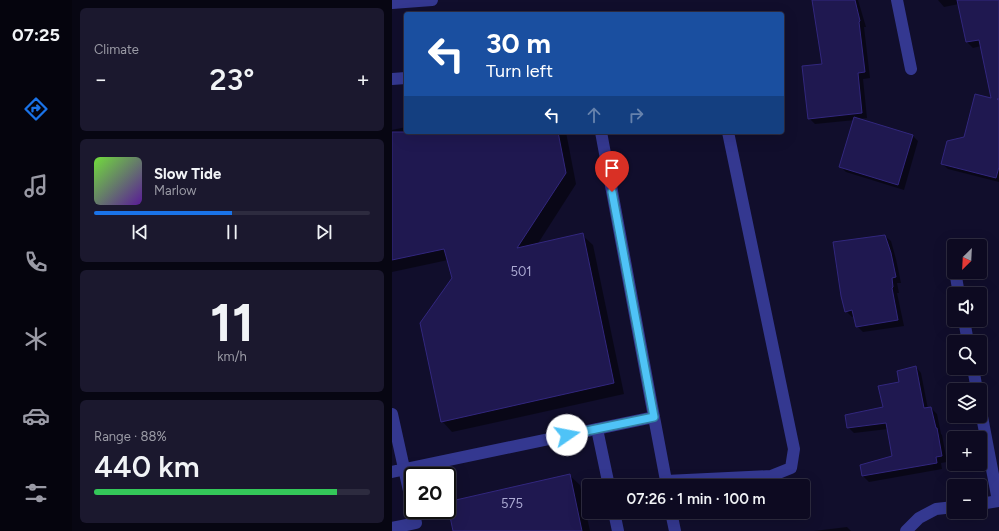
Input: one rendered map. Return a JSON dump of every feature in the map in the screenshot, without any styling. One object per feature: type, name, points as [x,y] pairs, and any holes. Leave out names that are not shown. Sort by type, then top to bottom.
[{"type":"street","points":[[392,3],[432,0]]},
{"type":"street","points":[[896,0],[911,69]]},
{"type":"street","points":[[392,79],[404,78]]},
{"type":"street","points":[[601,134],[665,479]]},
{"type":"street","points":[[728,134],[794,449],[791,468],[771,476],[732,479]]},
{"type":"street","points":[[392,414],[404,469],[392,472]]},
{"type":"street","points":[[414,467],[654,417]]},
{"type":"street","points":[[983,423],[998,501],[987,503]]},
{"type":"street","points":[[597,429],[607,479]]},
{"type":"street","points":[[906,531],[919,518],[936,509],[947,508]]},
{"type":"street","points":[[392,528],[416,523],[415,519]]},
{"type":"street","points":[[615,519],[618,531]]},
{"type":"street","points":[[672,519],[675,531]]},
{"type":"building","points":[[812,0],[855,0],[860,21],[865,72],[858,73],[862,113],[808,119],[802,66],[822,64]]},
{"type":"building","points":[[957,0],[999,0],[999,99],[997,99],[999,100],[999,167],[996,178],[941,164],[947,141],[964,137],[975,94],[991,98],[979,40],[966,42]]},
{"type":"building","points":[[854,117],[913,135],[898,185],[839,167]]},
{"type":"building","points":[[392,132],[404,132],[404,134],[558,134],[566,173],[517,248],[583,233],[614,383],[441,422],[420,323],[452,278],[444,249],[392,260]]},
{"type":"building","points":[[885,235],[891,253],[896,277],[892,278],[892,288],[898,320],[856,327],[852,310],[845,312],[841,296],[833,242]]},
{"type":"building","points":[[916,366],[924,408],[931,407],[937,428],[942,456],[936,457],[937,463],[862,476],[860,465],[892,456],[886,423],[847,428],[845,415],[883,407],[878,386],[899,382],[897,371]]},
{"type":"building","points":[[570,474],[582,531],[453,531],[451,519],[456,519],[456,500]]},
{"type":"route","points":[[567,435],[654,417],[612,192]]}]
